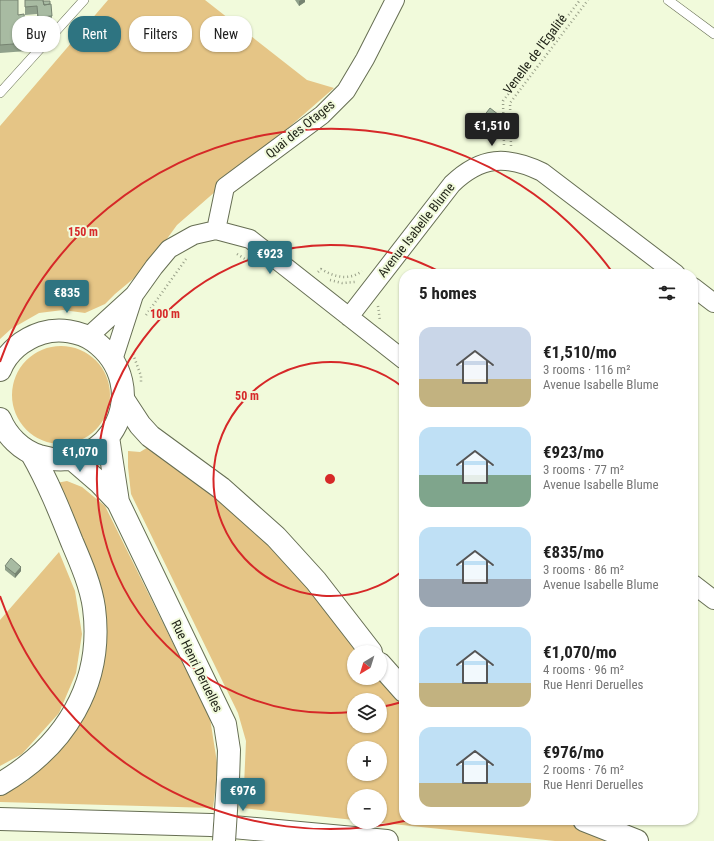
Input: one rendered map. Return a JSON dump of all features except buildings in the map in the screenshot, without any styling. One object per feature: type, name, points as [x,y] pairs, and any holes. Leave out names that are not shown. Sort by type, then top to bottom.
[{"type":"main road","points":[[0,419],[6,442],[32,454],[58,460],[72,458],[85,454],[96,448],[108,437],[121,412],[123,399],[123,384],[119,370],[103,348],[88,337],[61,331],[47,332],[32,336],[20,344],[2,363]]},
{"type":"main road","points":[[123,399],[140,425],[150,436],[221,488],[276,537],[316,581],[366,645]]},
{"type":"main road","name":"Rue Henri Deruelles","points":[[108,437],[118,502],[225,724],[229,750],[224,841]]},
{"type":"main road","points":[[0,784],[31,764],[46,752],[64,730],[83,697],[93,659],[95,630],[94,608],[87,582],[46,480],[32,454]]},
{"type":"main road","name":"Rue Henri Deruelles","points":[[72,458],[100,483],[118,502]]},
{"type":"main road","points":[[387,672],[399,685]]},
{"type":"main road","points":[[0,819],[211,826],[386,841]]},
{"type":"main road","points":[[597,825],[637,841]]},
{"type":"street","name":"Quai des Otages","points":[[216,230],[225,187],[322,115],[346,91],[365,60],[395,0]]},
{"type":"street","name":"Avenue Isabelle Blume","points":[[349,317],[452,184],[460,176],[482,162],[514,162],[528,165],[542,172],[669,269]]},
{"type":"street","points":[[88,337],[134,295],[169,249],[194,236],[216,230],[250,239],[399,356]]},
{"type":"street","points":[[698,291],[714,303]]},
{"type":"street","points":[[113,360],[134,295]]},
{"type":"street","points":[[698,588],[714,600]]},
{"type":"lane","points":[[0,93],[84,0]]},
{"type":"lane","points":[[668,0],[714,34]]},
{"type":"path","points":[[504,150],[503,100],[580,0]]},
{"type":"path","name":"Venelle de l'Egalité","points":[[511,149],[510,103],[588,0]]},
{"type":"path","points":[[230,250],[245,259],[252,259]]},
{"type":"path","points":[[142,320],[189,255]]},
{"type":"path","points":[[308,286],[321,269],[328,274],[347,278],[365,269]]},
{"type":"path","points":[[380,300],[378,305],[380,321],[384,327]]},
{"type":"shaded area","points":[[108,0],[205,0],[225,16],[200,16],[200,52],[252,52],[252,37],[307,80],[334,88],[177,225],[145,269],[105,304],[85,313],[63,310],[39,313],[11,329],[0,339],[0,126],[68,47],[68,52],[121,52],[121,16],[94,16]]},
{"type":"shaded area","points":[[61,346],[80,350],[96,360],[106,376],[110,395],[106,414],[96,430],[80,440],[61,444],[42,440],[26,430],[16,414],[12,395],[16,376],[26,360],[42,350]]},
{"type":"shaded area","points":[[150,446],[185,470],[274,545],[353,645],[347,645],[347,685],[387,685],[399,698],[399,825],[387,823],[387,789],[347,789],[347,819],[243,808],[246,741],[238,713],[131,494],[128,451],[140,452]]},
{"type":"shaded area","points":[[67,481],[82,487],[105,506],[210,718],[218,769],[213,808],[0,802],[0,795],[27,781],[51,760],[80,724],[94,690],[103,652],[56,483]]},
{"type":"shaded area","points":[[59,552],[75,591],[82,634],[76,673],[59,713],[22,754],[0,766],[0,620]]},
{"type":"shaded area","points":[[402,825],[573,825],[610,841],[555,841]]}]
